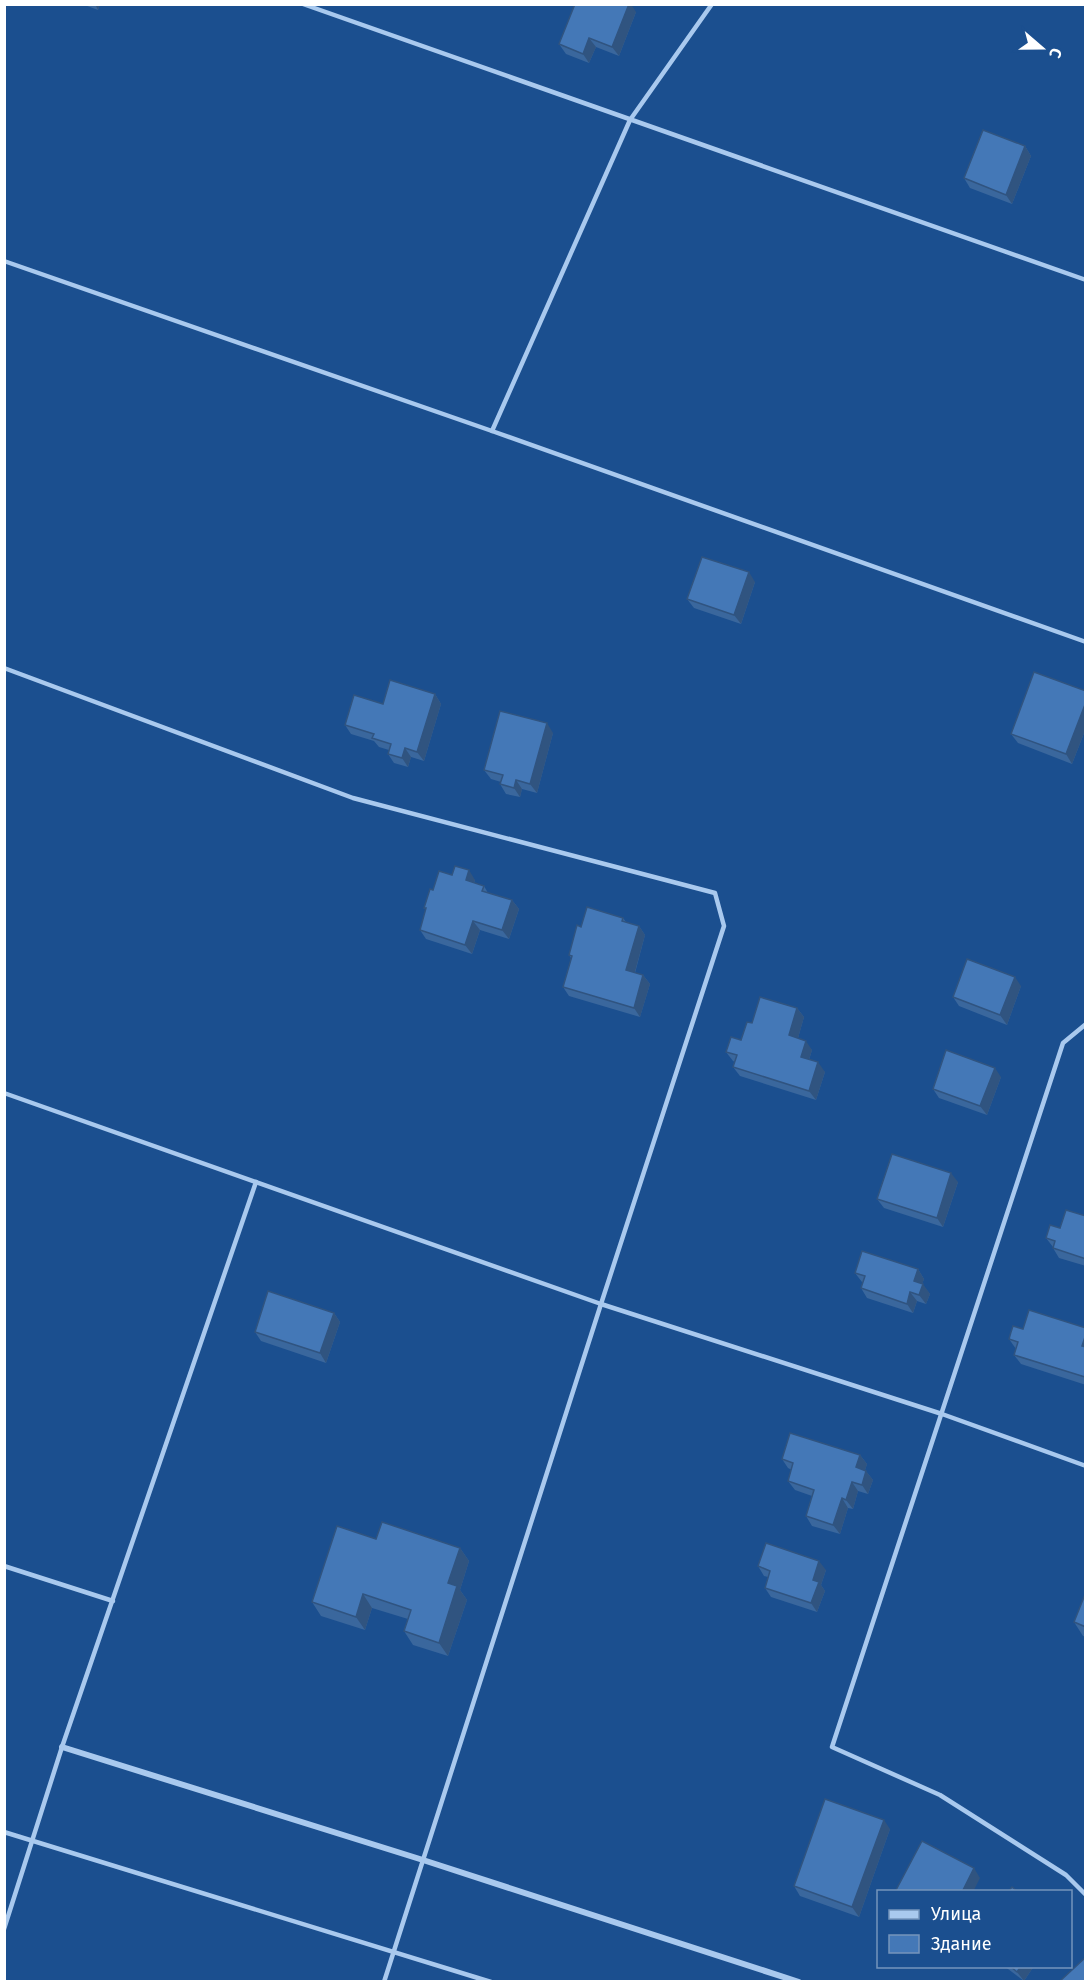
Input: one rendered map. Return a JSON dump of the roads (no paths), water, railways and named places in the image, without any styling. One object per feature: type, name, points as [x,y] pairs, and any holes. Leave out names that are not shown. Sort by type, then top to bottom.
[{"type":"street","points":[[62,1747],[423,1860],[799,1982]]},
{"type":"lane","points":[[303,4],[1086,280]]},
{"type":"lane","points":[[492,431],[630,120],[712,4]]},
{"type":"lane","points":[[4,261],[1086,642]]},
{"type":"lane","points":[[4,668],[353,798],[715,893],[724,926],[384,1982]]},
{"type":"lane","points":[[1086,1024],[1063,1044],[832,1747],[940,1795],[1066,1875],[1086,1896]]},
{"type":"lane","points":[[4,1093],[601,1304],[942,1414],[1086,1466]]},
{"type":"lane","points":[[4,1929],[62,1747],[256,1182]]},
{"type":"lane","points":[[4,1566],[112,1601]]},
{"type":"lane","points":[[4,1832],[490,1982]]}]
